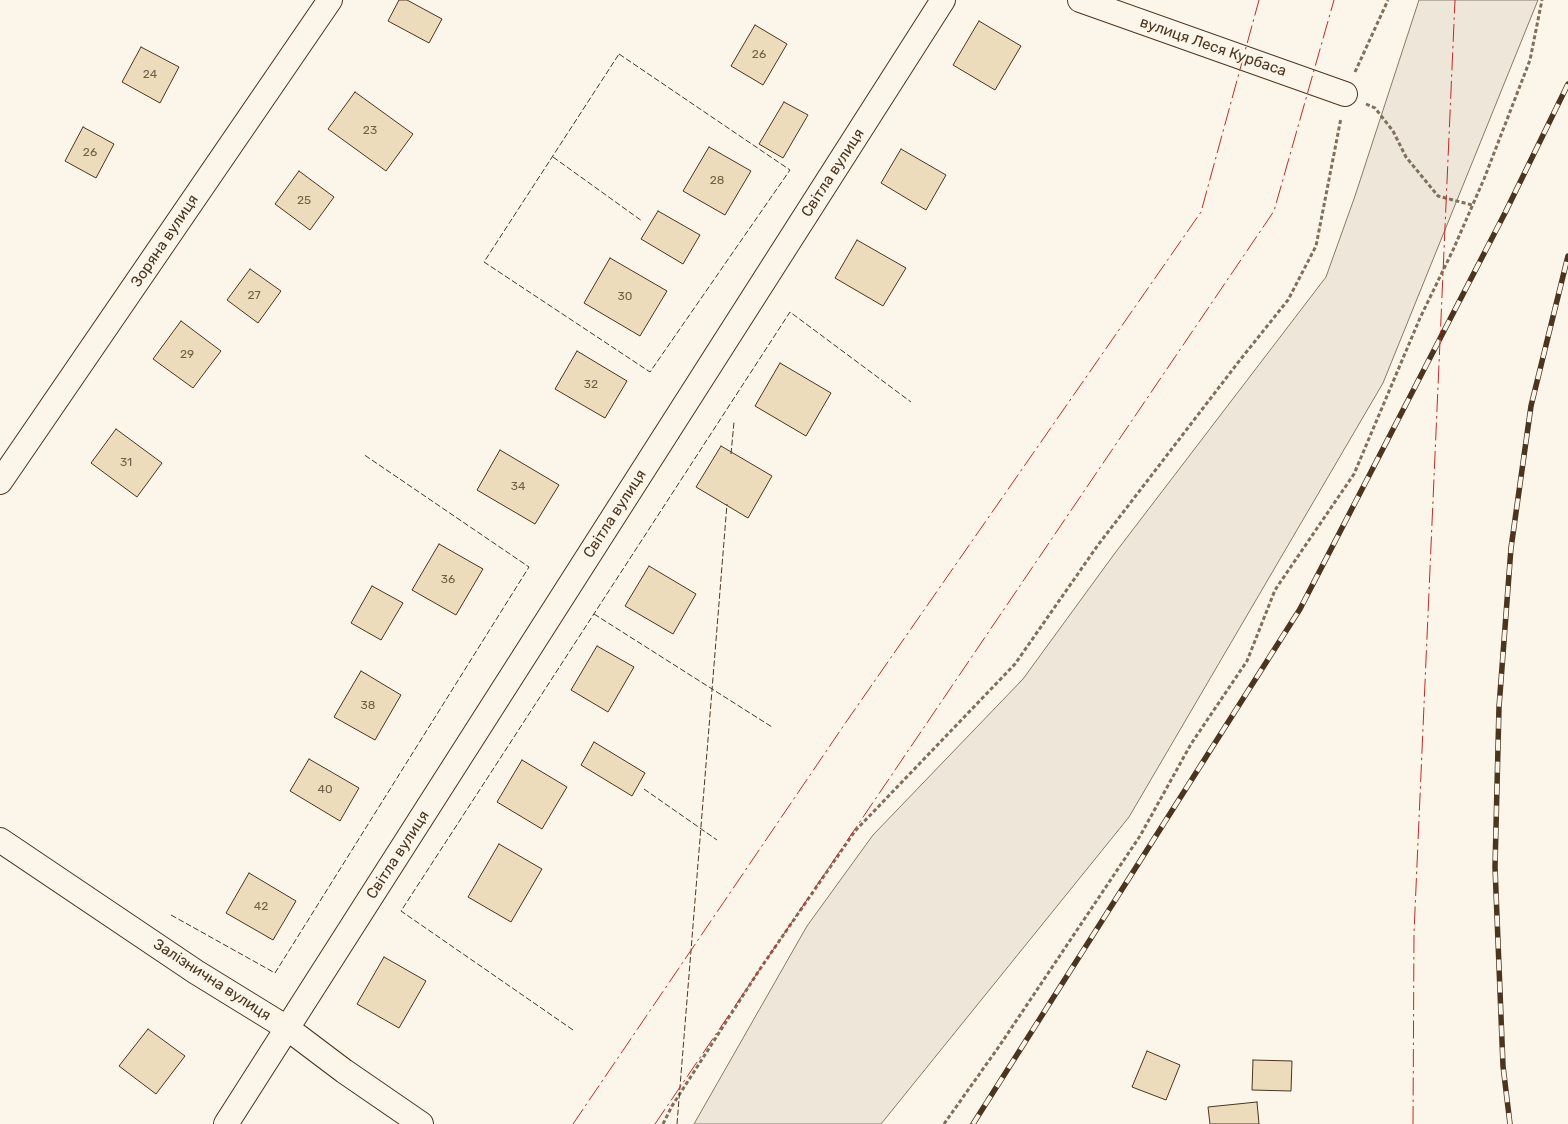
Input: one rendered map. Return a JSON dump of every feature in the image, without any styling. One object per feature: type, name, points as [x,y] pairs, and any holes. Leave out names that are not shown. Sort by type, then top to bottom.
[{"type":"street","name":"Зоряна вулиця","points":[[0,482],[330,0]]},
{"type":"street","name":"Світла вулиця","points":[[226,1124],[943,0]]},
{"type":"street","name":"вулиця Леся Курбаса","points":[[1080,0],[1345,94]]},
{"type":"street","name":"Залізнична вулиця","points":[[0,840],[196,972],[288,1028],[344,1071],[422,1124]]},
{"type":"path","points":[[663,1124],[672,1106],[760,968],[855,831],[1015,664],[1098,545],[1288,300],[1316,246],[1330,182],[1345,94],[1388,0]]},
{"type":"path","points":[[944,1124],[1006,1037],[1140,836],[1191,744],[1247,661],[1275,590],[1354,474],[1420,318],[1472,206],[1530,60],[1542,0]]},
{"type":"path","points":[[1345,94],[1375,108],[1393,131],[1406,156],[1438,196],[1472,206]]},
{"type":"shaded area","points":[[1419,0],[1538,0],[1383,383],[1129,817],[881,1124],[694,1124],[807,926],[873,835],[1023,679],[1115,553],[1326,277],[1355,196]]},
{"type":"building","points":[[399,0],[407,0],[442,19],[429,43],[388,21]]},
{"type":"building","points":[[979,21],[1021,46],[995,90],[953,65]]},
{"type":"building","points":[[755,25],[787,44],[763,85],[731,66]]},
{"type":"building","points":[[141,47],[179,67],[160,103],[122,82]]},
{"type":"building","points":[[355,92],[413,134],[386,171],[328,129]]},
{"type":"building","points":[[784,102],[808,115],[783,158],[759,144]]},
{"type":"building","points":[[83,127],[114,144],[96,178],[65,161]]},
{"type":"building","points":[[709,147],[751,171],[725,215],[683,191]]},
{"type":"building","points":[[901,149],[946,175],[926,210],[881,183]]},
{"type":"building","points":[[299,171],[334,197],[310,230],[275,204]]},
{"type":"building","points":[[658,211],[700,235],[683,264],[641,239]]},
{"type":"building","points":[[857,240],[906,268],[883,306],[835,278]]},
{"type":"building","points":[[610,258],[667,291],[640,336],[584,303]]},
{"type":"building","points":[[250,269],[281,291],[258,323],[227,300]]},
{"type":"building","points":[[181,321],[221,351],[193,388],[153,359]]},
{"type":"building","points":[[577,351],[627,381],[605,418],[555,389]]},
{"type":"building","points":[[780,363],[831,393],[806,436],[755,406]]},
{"type":"building","points":[[116,429],[162,463],[137,497],[91,463]]},
{"type":"building","points":[[721,446],[772,476],[748,518],[696,487]]},
{"type":"building","points":[[500,450],[559,485],[535,524],[477,490]]},
{"type":"building","points":[[439,544],[483,569],[456,615],[412,590]]},
{"type":"building","points":[[649,566],[696,594],[673,634],[625,606]]},
{"type":"building","points":[[372,586],[403,603],[381,640],[351,623]]},
{"type":"building","points":[[597,646],[634,667],[608,712],[571,690]]},
{"type":"building","points":[[361,671],[401,695],[375,740],[334,717]]},
{"type":"building","points":[[594,742],[645,773],[632,796],[581,765]]},
{"type":"building","points":[[309,759],[359,788],[340,821],[290,791]]},
{"type":"building","points":[[522,760],[567,787],[542,829],[497,802]]},
{"type":"building","points":[[499,844],[542,869],[511,922],[468,897]]},
{"type":"building","points":[[249,873],[296,901],[273,940],[226,913]]},
{"type":"building","points":[[384,957],[426,981],[399,1028],[357,1004]]},
{"type":"building","points":[[148,1029],[185,1056],[156,1094],[119,1066]]},
{"type":"building","points":[[1147,1051],[1180,1065],[1166,1100],[1132,1087]]},
{"type":"building","points":[[1253,1060],[1292,1061],[1291,1091],[1252,1090]]},
{"type":"building","points":[[1257,1102],[1259,1124],[1210,1124],[1208,1107]]},
{"type":"railway","points":[[973,1124],[1300,609],[1505,213],[1568,84]]},
{"type":"railway","points":[[1510,1124],[1503,1066],[1495,867],[1499,707],[1511,548],[1531,406],[1568,256]]},
{"type":"fence","points":[[619,54],[790,170],[650,372],[484,262],[619,54]]},
{"type":"fence","points":[[553,157],[642,221]]},
{"type":"fence","points":[[573,1030],[401,911],[790,312],[911,402]]},
{"type":"fence","points":[[731,454],[734,422]]},
{"type":"fence","points":[[171,915],[275,973],[529,567],[363,454]]},
{"type":"fence","points":[[677,1124],[727,504]]},
{"type":"fence","points":[[594,614],[772,727]]},
{"type":"fence","points":[[644,789],[717,840]]},
{"type":"power","points":[[573,1124],[844,725],[1201,212],[1259,0]]},
{"type":"power","points":[[655,1124],[1274,211],[1334,0]]},
{"type":"power","points":[[1413,1124],[1414,933],[1455,0]]}]
